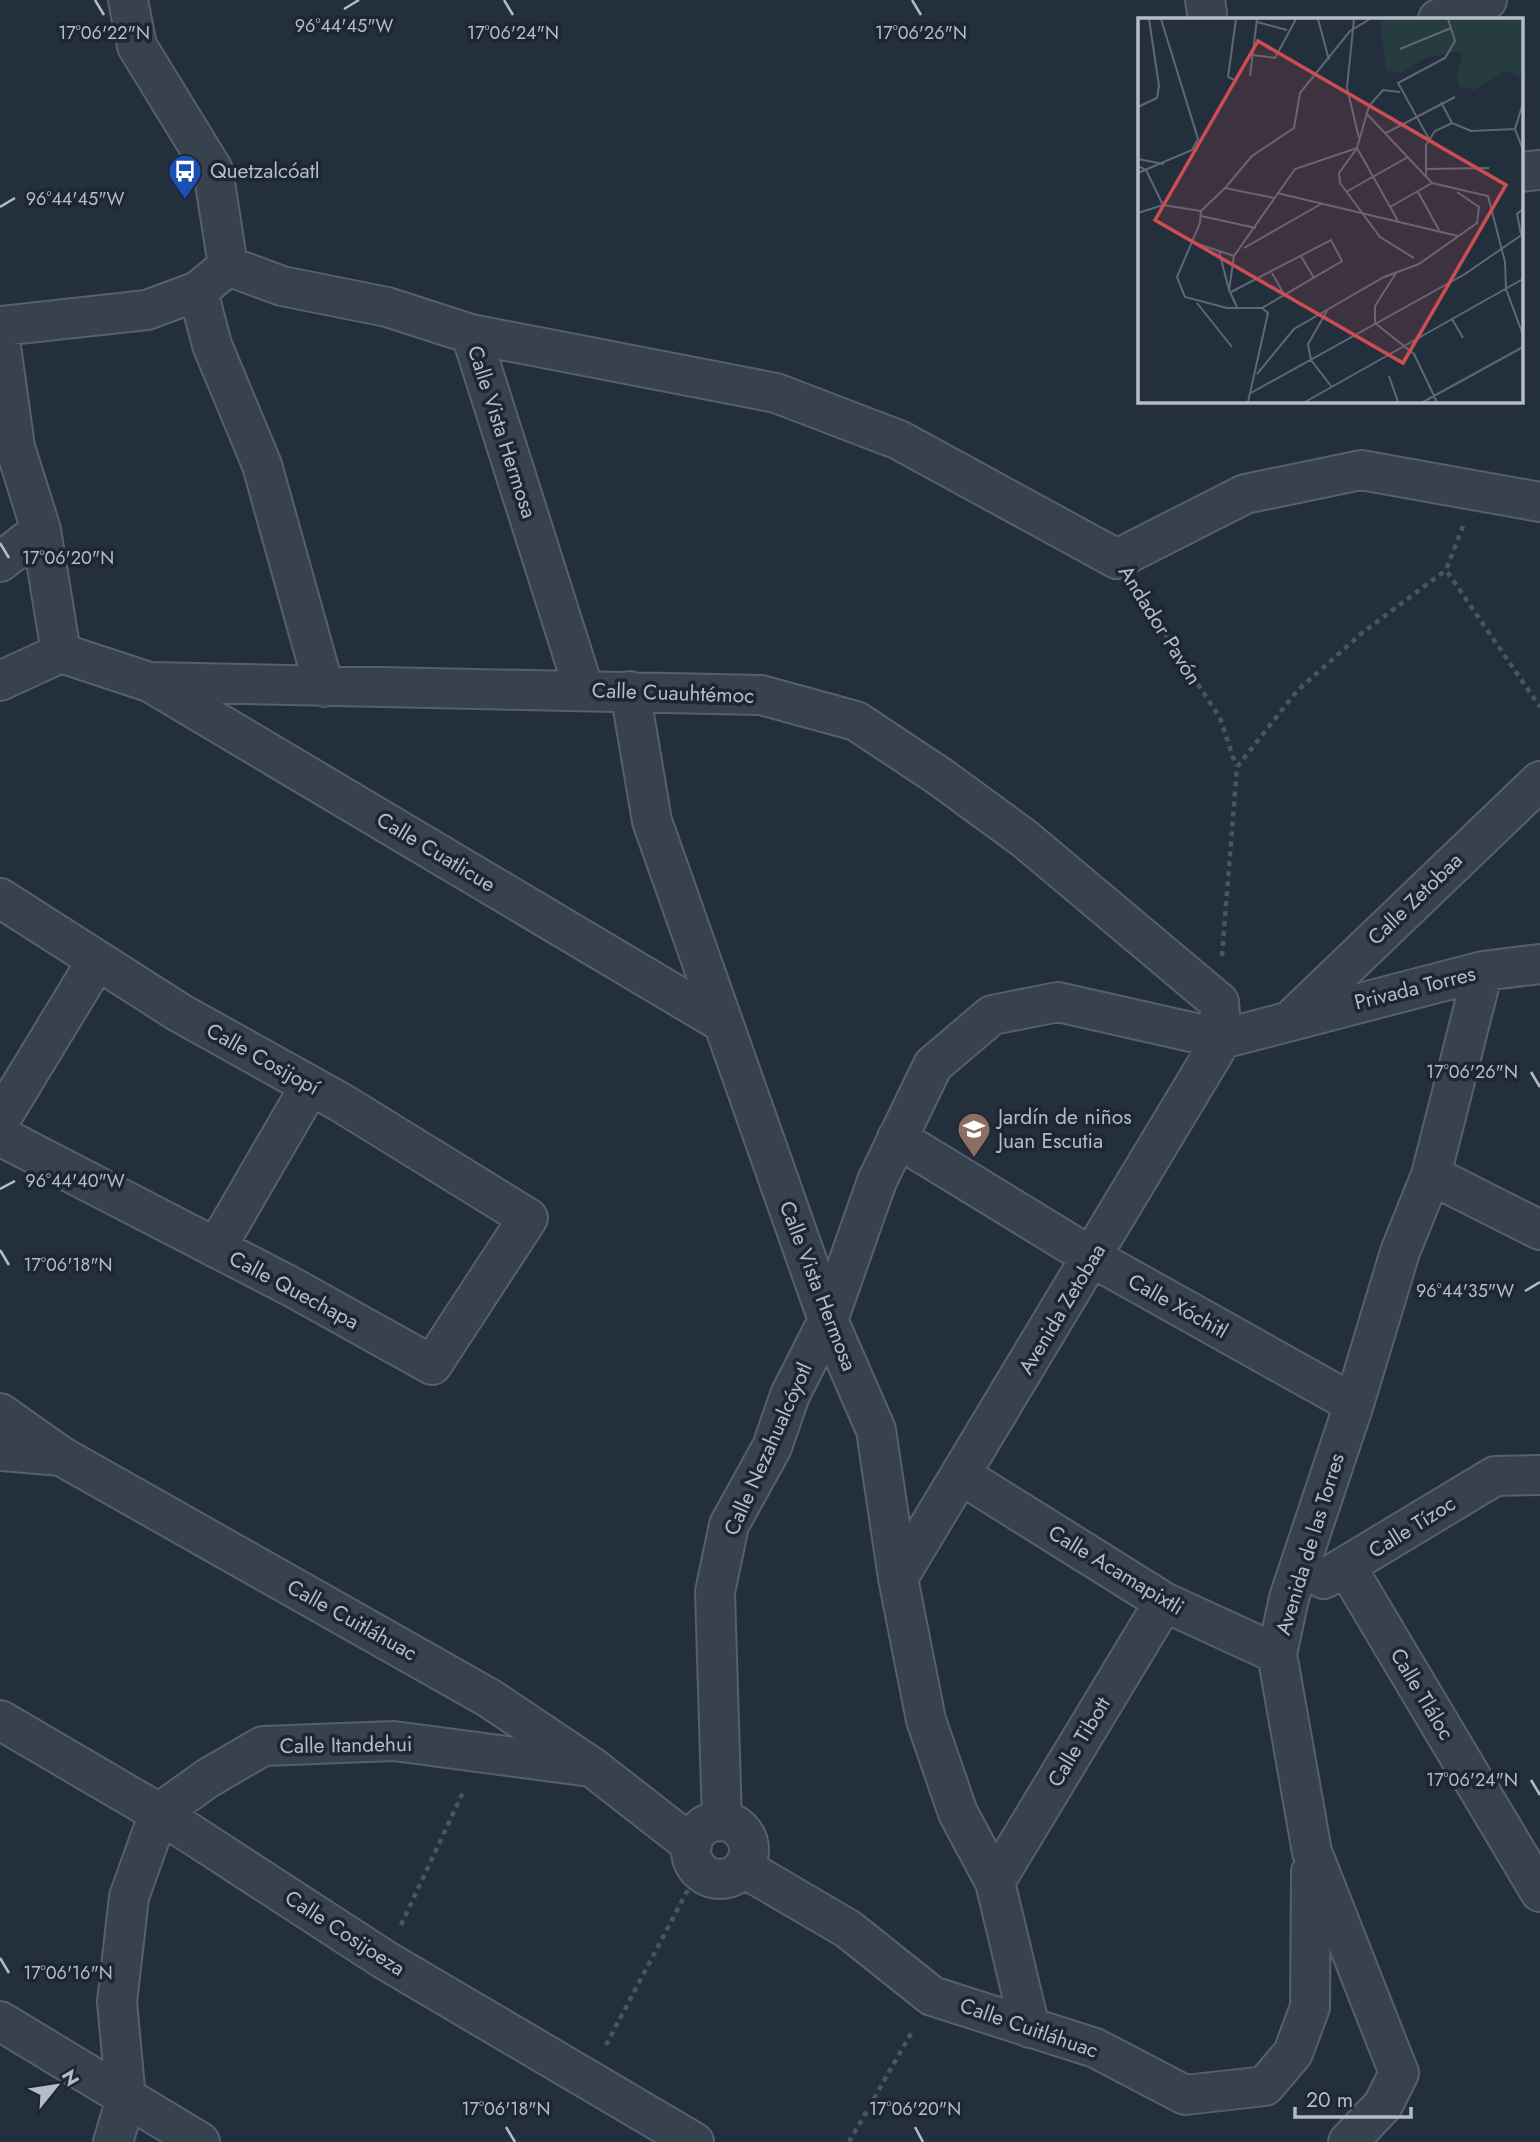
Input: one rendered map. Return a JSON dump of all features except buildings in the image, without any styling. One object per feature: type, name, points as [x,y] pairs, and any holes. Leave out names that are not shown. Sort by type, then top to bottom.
[{"type":"street","points":[[0,326],[147,310],[198,291],[228,267],[214,170],[137,46],[128,0]]},
{"type":"street","points":[[1441,18],[1487,0]]},
{"type":"street","points":[[1522,172],[1540,170]]},
{"type":"street","name":"Calle Vista Hermosa","points":[[228,267],[282,286],[387,307],[471,334],[584,690]]},
{"type":"street","points":[[198,291],[212,345],[261,465],[324,687]]},
{"type":"street","points":[[471,334],[776,393],[899,440],[1117,559]]},
{"type":"street","points":[[0,338],[15,447],[41,530],[61,653],[0,681]]},
{"type":"street","name":"Andador Pavón","points":[[1117,559],[1245,494],[1362,470],[1540,502]]},
{"type":"street","points":[[0,562],[41,530]]},
{"type":"street","name":"Calle Cuauhtémoc","points":[[61,653],[149,682],[761,695],[856,721],[940,776],[1025,839],[1221,1021]]},
{"type":"street","name":"Calle Cuatlicue","points":[[149,682],[723,1023]]},
{"type":"street","name":"Calle Vista Hermosa","points":[[630,691],[652,821],[828,1320],[876,1430],[898,1578],[926,1720],[958,1813],[995,1882],[1030,2028]]},
{"type":"street","name":"Calle Zetobaa","points":[[1291,1019],[1540,781]]},
{"type":"street","name":"Calle Cosijopí","points":[[0,898],[96,962],[310,1086],[528,1218]]},
{"type":"street","points":[[0,1119],[96,962]]},
{"type":"street","name":"Privada Torres","points":[[1291,1019],[1483,971],[1540,964]]},
{"type":"street","name":"Avenida de las Torres","points":[[1348,2142],[1383,2105],[1399,2073],[1312,1852],[1277,1654],[1289,1598],[1354,1404],[1400,1252],[1431,1175],[1483,971]]},
{"type":"street","name":"Calle Nezahualcóyotl","points":[[722,1821],[715,1592],[729,1525],[772,1447],[790,1395],[828,1320],[877,1181],[933,1065],[992,1015],[1058,1002],[1221,1021],[1291,1019]]},
{"type":"street","name":"Avenida Zetobaa","points":[[898,1578],[1093,1258],[1221,1021]]},
{"type":"street","points":[[216,1248],[310,1086]]},
{"type":"street","name":"Calle Quechapa","points":[[0,1136],[216,1248],[432,1365],[528,1218]]},
{"type":"street","name":"Calle Xóchitl","points":[[897,1138],[1093,1258],[1354,1404]]},
{"type":"street","points":[[1431,1175],[1540,1230]]},
{"type":"street","name":"Calle Cuitláhuac","points":[[0,1413],[61,1456],[489,1698],[592,1767],[695,1857]]},
{"type":"street","points":[[0,1451],[61,1456]]},
{"type":"street","name":"Calle Acamapixtli","points":[[961,1475],[1164,1602],[1277,1654]]},
{"type":"street","name":"Calle Tízoc","points":[[1289,1598],[1347,1568],[1495,1476],[1540,1475]]},
{"type":"street","name":"Calle Tláloc","points":[[1347,1568],[1540,1892]]},
{"type":"street","name":"Calle Tibott","points":[[995,1882],[1164,1602]]},
{"type":"street","name":"Calle Cosijoeza","points":[[0,1720],[159,1813],[385,1960],[694,2142]]},
{"type":"street","name":"Calle Itandehui","points":[[159,1813],[208,1778],[263,1746],[394,1741],[592,1767]]},
{"type":"street","points":[[113,2142],[126,2099],[117,2002],[129,1896],[159,1813]]},
{"type":"street","points":[[722,1821],[738,1828],[747,1839],[749,1859],[744,1868],[722,1880],[711,1879],[695,1857],[702,1827],[722,1821]]},
{"type":"street","name":"Calle Cuitláhuac","points":[[744,1868],[848,1929],[932,1996],[1095,2048],[1185,2095],[1265,2086],[1293,2053],[1310,2007],[1312,1852]]},
{"type":"street","points":[[0,2021],[200,2142]]},
{"type":"path","points":[[1221,1021],[1237,767],[1297,691],[1362,633],[1446,570],[1478,489]]},
{"type":"path","name":"Andador Pavón","points":[[1117,559],[1220,718],[1237,767]]},
{"type":"path","points":[[1446,570],[1540,707]]},
{"type":"path","points":[[385,1960],[483,1751]]},
{"type":"path","points":[[588,2079],[695,1857]]},
{"type":"path","points":[[849,2142],[932,1996]]},
{"type":"place","name":"Quetzalcóatl","points":[[185,201]]},
{"type":"place","name":"Jardín de niños Juan Escutia","points":[[974,1159]]}]
